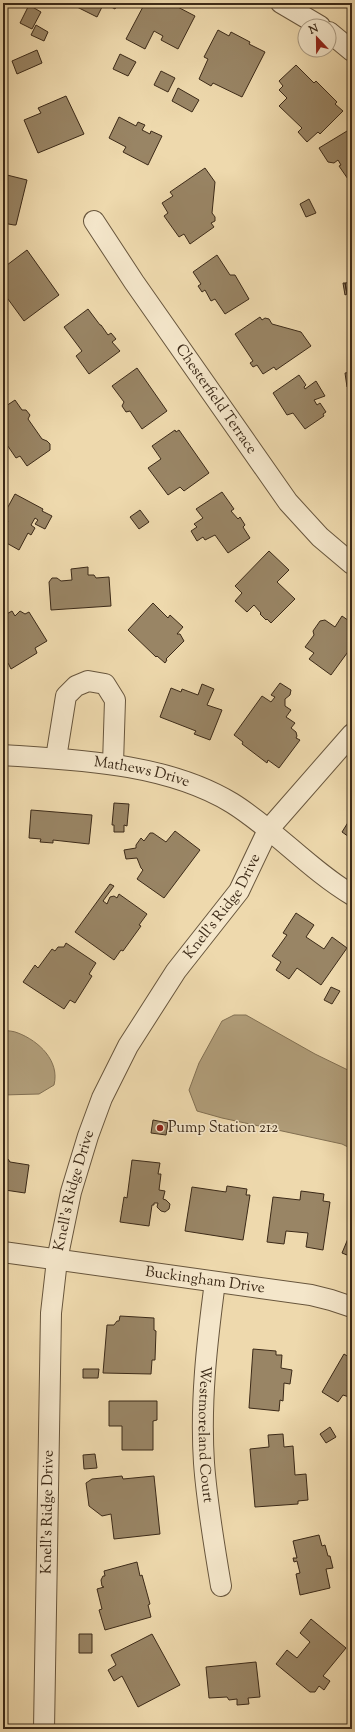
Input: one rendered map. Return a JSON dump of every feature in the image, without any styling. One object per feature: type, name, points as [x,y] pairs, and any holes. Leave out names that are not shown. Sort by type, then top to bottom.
[{"type":"street","points":[[281,3],[306,18]]},
{"type":"street","points":[[337,39],[352,51]]},
{"type":"street","name":"Chesterfield Terrace","points":[[94,221],[134,282],[288,502],[320,537],[352,564]]},
{"type":"street","points":[[56,758],[66,696],[76,686],[88,681],[105,684],[115,700],[113,764]]},
{"type":"street","name":"Knell's Ridge Drive","points":[[44,1729],[51,1312],[57,1260],[71,1192],[102,1098],[128,1046],[176,971],[239,891],[268,830],[352,734]]},
{"type":"street","name":"Mathews Drive","points":[[3,755],[56,758],[113,764],[191,783],[232,803],[352,895]]},
{"type":"street","name":"Buckingham Drive","points":[[3,1252],[311,1295],[352,1307]]},
{"type":"street","name":"Westmoreland Court","points":[[215,1282],[207,1338],[203,1391],[204,1454],[209,1513],[221,1586]]},
{"type":"shaded area","points":[[234,1015],[246,1015],[315,1054],[352,1072],[352,1149],[342,1144],[222,1118],[197,1111],[189,1090],[199,1063],[222,1021]]},
{"type":"shaded area","points":[[3,1030],[15,1032],[26,1037],[33,1041],[46,1053],[54,1068],[54,1085],[39,1094],[3,1095]]},
{"type":"building","points":[[69,3],[104,3],[97,17]]},
{"type":"building","points":[[104,3],[118,3],[115,9]]},
{"type":"building","points":[[145,3],[170,3],[195,16],[178,49],[161,40],[163,36],[154,31],[145,49],[126,39]]},
{"type":"building","points":[[29,5],[41,12],[32,29],[20,23]]},
{"type":"building","points":[[36,25],[48,32],[44,41],[31,35]]},
{"type":"building","points":[[218,30],[229,36],[231,32],[250,42],[249,44],[265,52],[242,97],[213,83],[211,86],[199,79],[208,59],[204,57]]},
{"type":"building","points":[[37,50],[42,63],[17,74],[12,61]]},
{"type":"building","points":[[120,54],[136,62],[128,76],[113,69]]},
{"type":"building","points":[[296,65],[314,83],[316,81],[337,102],[335,104],[343,111],[320,134],[318,132],[307,142],[298,132],[302,128],[279,106],[287,98],[279,90],[283,86],[279,81]]},
{"type":"building","points":[[161,71],[175,78],[168,92],[154,85]]},
{"type":"building","points":[[178,88],[199,100],[192,112],[172,101]]},
{"type":"building","points":[[66,96],[84,134],[38,153],[24,120],[41,113],[38,108]]},
{"type":"building","points":[[119,117],[136,126],[138,122],[145,125],[142,130],[150,134],[151,131],[162,136],[148,165],[123,152],[126,147],[109,138]]},
{"type":"building","points":[[352,128],[352,181],[350,182],[339,166],[341,165],[338,160],[334,163],[328,162],[319,148]]},
{"type":"building","points":[[205,168],[215,182],[212,213],[215,217],[215,221],[211,223],[214,227],[190,244],[184,234],[179,237],[164,216],[168,213],[162,203],[173,196],[170,192]]},
{"type":"building","points":[[3,174],[27,180],[16,225],[3,223]]},
{"type":"building","points":[[309,199],[316,213],[306,217],[300,204]]},
{"type":"building","points":[[27,250],[59,295],[24,321],[5,295],[3,296],[3,268]]},
{"type":"building","points":[[217,255],[230,275],[235,275],[249,299],[225,314],[215,299],[211,301],[205,290],[202,292],[198,286],[201,284],[193,272]]},
{"type":"building","points":[[352,282],[352,293],[347,294],[345,283]]},
{"type":"building","points":[[343,283],[345,283],[347,294],[345,295]]},
{"type":"building","points":[[88,309],[108,335],[111,333],[116,339],[112,342],[120,351],[89,374],[76,356],[82,351],[64,327]]},
{"type":"building","points":[[260,317],[262,320],[265,318],[269,319],[272,324],[301,332],[311,346],[276,370],[274,367],[263,374],[257,365],[253,367],[250,363],[253,361],[235,334]]},
{"type":"building","points":[[137,368],[167,411],[142,429],[130,411],[126,412],[122,406],[124,402],[112,386]]},
{"type":"building","points":[[352,372],[352,386],[347,387],[345,373]]},
{"type":"building","points":[[299,375],[306,385],[304,387],[305,389],[316,381],[325,396],[314,400],[317,405],[320,403],[326,412],[323,414],[324,416],[305,429],[293,413],[287,415],[273,393]]},
{"type":"building","points":[[349,395],[352,395],[352,419]]},
{"type":"building","points":[[15,400],[22,410],[26,410],[30,415],[28,419],[42,439],[50,444],[50,450],[27,466],[20,456],[16,458],[3,439],[3,408]]},
{"type":"building","points":[[175,430],[176,432],[179,430],[209,473],[184,491],[180,487],[168,495],[148,468],[161,459],[152,446]]},
{"type":"building","points":[[222,492],[234,509],[231,511],[238,519],[240,517],[245,525],[243,527],[250,538],[228,553],[215,535],[205,540],[203,537],[197,541],[191,531],[197,527],[194,524],[203,518],[196,509]]},
{"type":"building","points":[[15,494],[43,509],[42,511],[52,516],[45,529],[35,524],[38,520],[35,518],[31,525],[35,528],[31,535],[28,533],[19,550],[3,541],[3,530],[8,521],[3,519],[3,516]]},
{"type":"building","points":[[140,510],[149,522],[139,529],[130,517]]},
{"type":"building","points":[[269,551],[289,570],[277,582],[295,599],[271,623],[260,614],[261,613],[254,605],[247,612],[235,601],[242,593],[235,586]]},
{"type":"building","points":[[88,567],[88,575],[94,575],[96,578],[109,577],[111,606],[51,610],[49,582],[52,578],[57,578],[61,581],[72,580],[71,569]]},
{"type":"building","points":[[153,603],[168,618],[170,615],[183,627],[177,634],[180,634],[184,641],[166,659],[167,660],[165,663],[157,656],[156,657],[128,630]]},
{"type":"building","points":[[12,611],[15,616],[20,611],[25,614],[29,612],[47,641],[35,648],[37,653],[11,669],[8,663],[3,665],[3,616]]},
{"type":"building","points":[[342,616],[352,623],[352,650],[350,649],[331,675],[309,659],[314,653],[305,647],[314,635],[313,631],[320,621],[325,620],[335,627]]},
{"type":"building","points":[[280,683],[291,690],[290,695],[285,699],[285,706],[291,710],[286,717],[295,723],[291,728],[296,732],[296,738],[300,740],[279,768],[268,760],[267,763],[242,744],[243,742],[234,735],[262,696],[271,702],[275,697],[271,695]]},
{"type":"building","points":[[202,684],[214,689],[207,705],[222,710],[210,740],[194,734],[196,731],[160,717],[171,688],[181,692],[182,689],[198,695]]},
{"type":"building","points":[[114,803],[129,804],[127,826],[124,825],[124,832],[114,832],[114,825],[112,825]]},
{"type":"building","points":[[3,805],[5,805],[3,831]]},
{"type":"building","points":[[31,810],[92,815],[89,844],[53,840],[53,843],[40,842],[41,839],[29,838]]},
{"type":"building","points":[[352,816],[352,839],[342,832]]},
{"type":"building","points":[[175,831],[200,850],[164,898],[137,879],[143,870],[137,858],[126,859],[124,850],[136,848],[136,845],[141,838],[144,841],[150,833],[153,833],[166,842]]},
{"type":"building","points":[[110,884],[114,886],[103,901],[107,904],[110,897],[114,896],[117,898],[119,894],[147,914],[139,925],[141,926],[123,951],[121,950],[114,960],[75,932]]},
{"type":"building","points":[[296,913],[314,925],[306,937],[324,949],[332,937],[347,948],[321,985],[297,968],[289,979],[276,970],[281,962],[272,956],[287,935],[283,933]]},
{"type":"building","points":[[66,943],[96,963],[89,974],[92,976],[75,1003],[70,1000],[64,1009],[23,982],[35,965],[38,968],[52,949],[55,951],[58,947],[64,947]]},
{"type":"building","points":[[331,987],[340,991],[332,1004],[324,1000]]},
{"type":"building","points":[[352,1001],[352,1011],[348,1009]]},
{"type":"building","name":"Pump Station 212","points":[[153,1120],[168,1123],[166,1135],[151,1133]]},
{"type":"building","points":[[3,1158],[8,1159],[10,1162],[29,1165],[25,1193],[5,1190],[5,1192],[3,1192]]},
{"type":"building","points":[[132,1160],[160,1163],[158,1174],[161,1174],[159,1190],[165,1191],[163,1199],[170,1204],[169,1209],[165,1212],[161,1211],[157,1207],[158,1203],[154,1203],[154,1205],[152,1205],[149,1226],[120,1222],[124,1197],[127,1198]]},
{"type":"building","points":[[227,1186],[247,1189],[246,1195],[250,1195],[243,1240],[185,1231],[192,1187],[226,1192]]},
{"type":"building","points":[[301,1191],[324,1194],[323,1201],[330,1202],[323,1250],[306,1247],[308,1233],[286,1231],[284,1244],[267,1242],[273,1197],[300,1200]]},
{"type":"building","points":[[352,1229],[352,1257],[342,1253]]},
{"type":"building","points":[[120,1316],[154,1318],[154,1330],[156,1331],[155,1360],[152,1360],[151,1374],[103,1373],[107,1325],[114,1325],[117,1321],[119,1321]]},
{"type":"building","points":[[253,1349],[276,1351],[276,1355],[282,1355],[281,1368],[292,1370],[290,1384],[284,1383],[283,1401],[280,1400],[279,1411],[249,1408]]},
{"type":"building","points":[[344,1354],[352,1359],[352,1398],[343,1395],[338,1402],[322,1392]]},
{"type":"building","points":[[83,1369],[99,1369],[98,1378],[83,1378]]},
{"type":"building","points":[[109,1401],[157,1401],[157,1420],[153,1421],[153,1450],[122,1450],[122,1426],[109,1426]]},
{"type":"building","points":[[330,1427],[336,1437],[326,1443],[320,1434]]},
{"type":"building","points":[[283,1434],[284,1447],[293,1446],[295,1475],[306,1474],[308,1500],[298,1501],[298,1504],[255,1507],[250,1449],[269,1447],[268,1435]]},
{"type":"building","points":[[95,1454],[97,1468],[84,1469],[83,1455]]},
{"type":"building","points":[[122,1476],[123,1479],[154,1476],[160,1534],[114,1539],[111,1514],[102,1516],[89,1506],[86,1483],[92,1479]]},
{"type":"building","points":[[319,1535],[322,1546],[325,1545],[328,1556],[330,1556],[333,1568],[326,1569],[330,1588],[300,1595],[296,1574],[300,1573],[297,1561],[294,1562],[293,1558],[297,1558],[293,1541]]},
{"type":"building","points":[[137,1562],[140,1576],[142,1575],[150,1604],[148,1605],[151,1617],[105,1630],[99,1610],[102,1609],[97,1589],[104,1587],[102,1586],[101,1580],[103,1576],[105,1576],[104,1571]]},
{"type":"building","points":[[311,1619],[346,1648],[323,1676],[330,1681],[324,1690],[319,1686],[315,1692],[310,1692],[276,1664],[287,1650],[297,1658],[310,1642],[300,1633]]},
{"type":"building","points":[[79,1634],[92,1634],[92,1653],[79,1653]]},
{"type":"building","points":[[152,1634],[180,1685],[138,1707],[122,1676],[114,1681],[108,1670],[116,1665],[111,1655]]},
{"type":"building","points":[[256,1662],[260,1697],[248,1698],[249,1704],[237,1705],[237,1699],[229,1700],[227,1697],[209,1698],[206,1667]]},
{"type":"place","name":"Pump Station 212","points":[[160,1128]]}]
